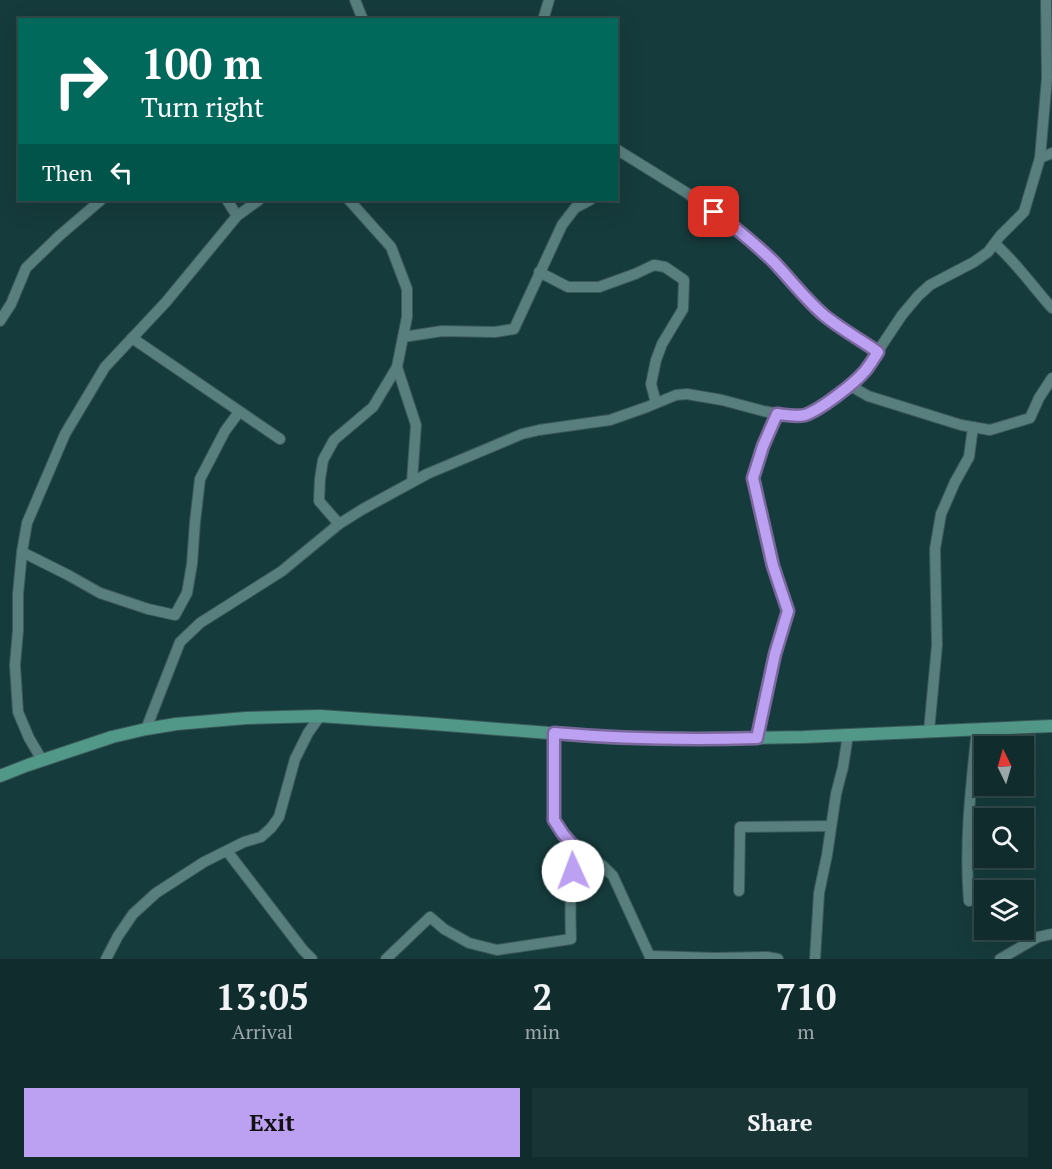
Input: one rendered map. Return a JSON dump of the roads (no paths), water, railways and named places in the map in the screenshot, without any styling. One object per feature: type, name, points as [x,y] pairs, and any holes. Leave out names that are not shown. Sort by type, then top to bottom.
[{"type":"main road","points":[[0,776],[112,737],[176,724],[246,718],[320,716],[624,738],[692,739],[1052,726]]},
{"type":"street","points":[[355,0],[362,18]]},
{"type":"street","points":[[544,18],[549,0]]},
{"type":"street","points":[[146,729],[180,642],[200,622],[282,571],[339,524],[363,508],[412,482],[522,434],[610,420],[676,395],[687,394],[722,400],[790,416],[802,416],[835,397],[864,372],[902,315],[918,296],[930,285],[974,262],[1024,212],[1040,159],[1047,78],[1046,0]]},
{"type":"street","points":[[618,152],[687,193],[736,228],[776,264],[796,288],[826,317],[878,352]]},
{"type":"street","points":[[1040,159],[1052,153]]},
{"type":"street","points":[[0,321],[11,304],[26,268],[100,201]]},
{"type":"street","points":[[228,201],[237,216]]},
{"type":"street","points":[[42,760],[18,712],[15,665],[18,594],[27,523],[65,434],[105,367],[166,303],[237,216],[258,201]]},
{"type":"street","points":[[339,524],[319,501],[323,460],[334,440],[373,407],[397,367],[407,317],[407,289],[392,247],[349,201]]},
{"type":"street","points":[[403,337],[442,331],[495,332],[514,329],[562,225],[575,208],[588,201]]},
{"type":"street","points":[[994,244],[1010,257],[1052,308]]},
{"type":"street","points":[[539,272],[568,287],[599,287],[654,265],[666,267],[684,280],[683,309],[662,344],[656,360],[651,384],[656,404]]},
{"type":"street","points":[[132,338],[280,439]]},
{"type":"street","points":[[397,367],[416,425],[412,482]]},
{"type":"street","points":[[849,385],[868,396],[961,424],[990,430],[1030,418],[1052,378]]},
{"type":"street","points":[[22,552],[100,593],[148,609],[175,615],[187,593],[200,479],[225,431],[238,412]]},
{"type":"street","points":[[757,738],[775,654],[788,611],[773,566],[753,478],[763,446],[777,414]]},
{"type":"street","points":[[929,731],[937,645],[935,549],[941,514],[969,457],[973,427]]},
{"type":"street","points":[[106,959],[132,914],[156,893],[204,862],[244,842],[261,837],[271,828],[279,817],[295,759],[308,733],[320,716]]},
{"type":"street","points":[[969,901],[966,876],[970,792],[977,729]]},
{"type":"street","points":[[554,733],[554,820],[579,852],[602,865],[613,876],[650,958],[767,957],[778,959]]},
{"type":"street","points":[[815,959],[819,893],[848,735]]},
{"type":"street","points":[[739,891],[740,827],[830,826]]},
{"type":"street","points":[[226,850],[312,959]]},
{"type":"street","points":[[386,959],[430,917],[444,929],[497,955],[571,939],[571,886],[579,852]]},
{"type":"street","points":[[1000,959],[1038,937],[1052,934]]}]
